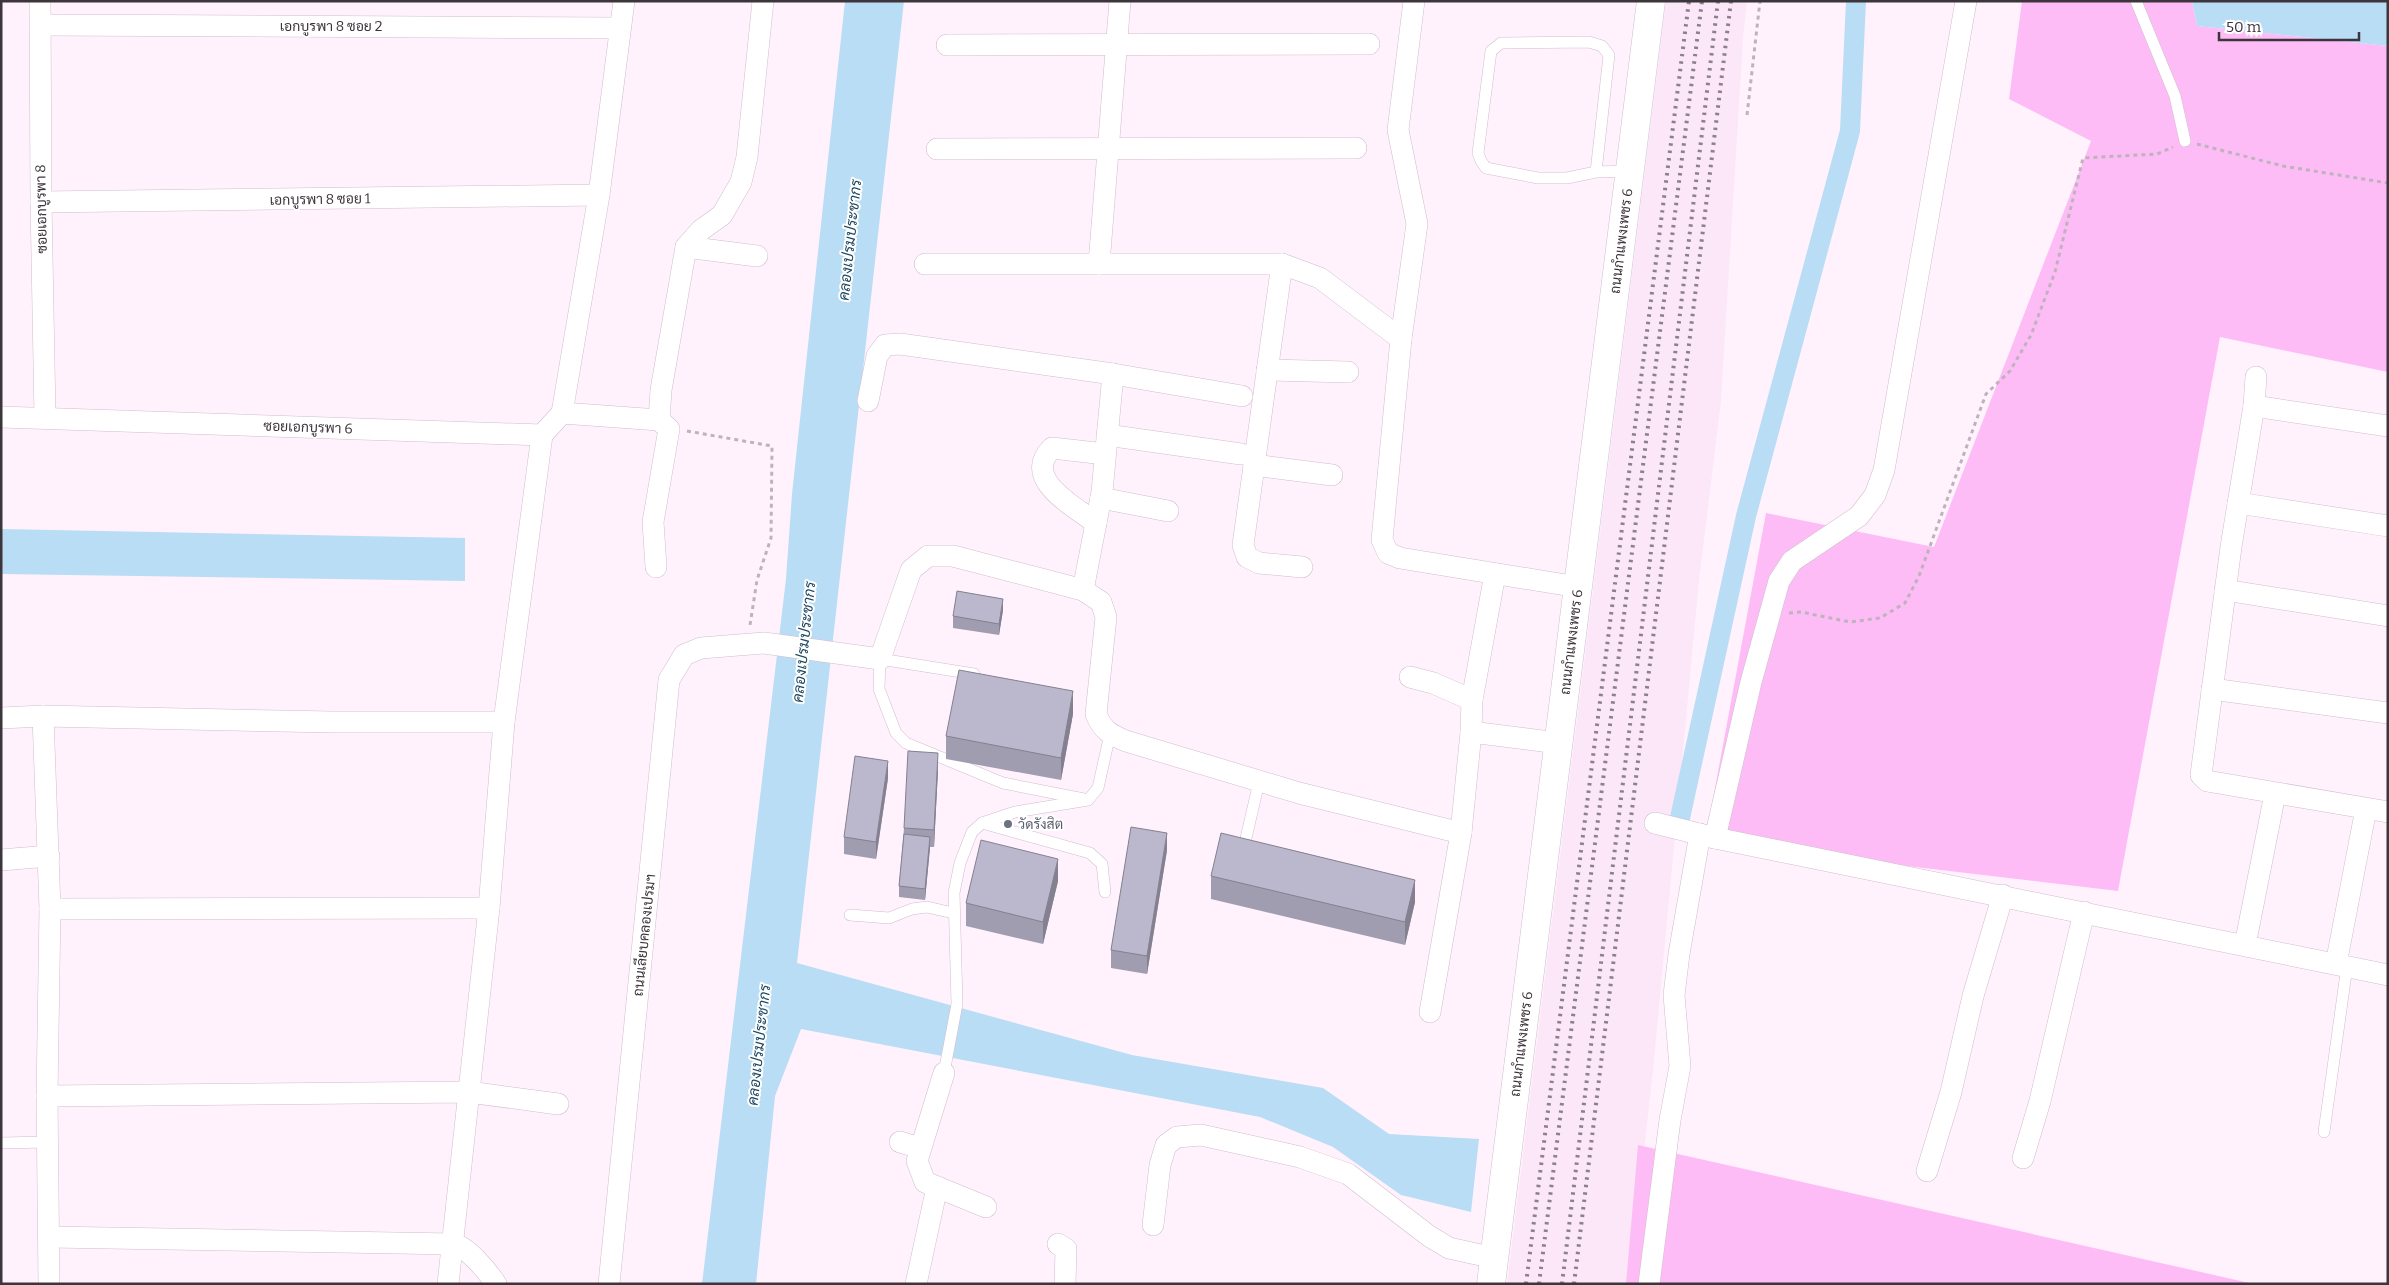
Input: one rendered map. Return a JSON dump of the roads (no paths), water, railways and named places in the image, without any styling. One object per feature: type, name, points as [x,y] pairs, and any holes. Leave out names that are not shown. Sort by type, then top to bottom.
[{"type":"main road","name":"ถนนกำแพงเพชร 6","points":[[1493,1271],[1651,1]]},
{"type":"street","name":"ซอยเอกบูรพา 8","points":[[40,1],[45,417]]},
{"type":"street","points":[[448,1284],[489,908],[504,722],[542,435],[562,413],[599,195],[624,1]]},
{"type":"street","points":[[656,567],[653,522],[664,425],[660,390],[686,247],[701,230],[722,215],[740,182],[747,157],[763,1]]},
{"type":"street","points":[[1099,264],[1120,1]]},
{"type":"street","points":[[1414,1],[1398,130],[1417,224],[1401,339],[1382,540],[1388,553],[1400,558],[1578,587]]},
{"type":"street","points":[[1649,1284],[1670,1120],[1680,1066],[1674,995],[1679,954],[1708,836],[1779,581],[1792,561],[1859,516],[1874,495],[1884,470],[1966,1]]},
{"type":"street","name":"เอกบูรพา 8 ซอย 2","points":[[41,25],[620,28]]},
{"type":"street","points":[[947,45],[1369,44]]},
{"type":"street","points":[[937,149],[1356,148]]},
{"type":"street","name":"เอกบูรพา 8 ซอย 1","points":[[41,202],[599,195]]},
{"type":"street","points":[[686,247],[757,256]]},
{"type":"street","points":[[925,264],[1282,264],[1320,278],[1401,339]]},
{"type":"street","points":[[1282,264],[1268,370],[1248,460],[1243,545],[1247,557],[1259,563],[1302,567]]},
{"type":"street","points":[[868,401],[877,356],[885,345],[900,344],[1113,374],[1242,396]]},
{"type":"street","points":[[1268,370],[1348,372]]},
{"type":"street","points":[[1083,590],[1101,498],[1113,374]]},
{"type":"street","points":[[2256,377],[2254,406],[2238,503],[2201,775],[2207,781],[2388,812]]},
{"type":"street","points":[[2254,406],[2388,426]]},
{"type":"street","points":[[562,413],[664,425]]},
{"type":"street","name":"ซอยเอกบูรพา 6","points":[[1,417],[542,435]]},
{"type":"street","points":[[1096,523],[1046,483],[1041,466],[1045,455],[1052,448],[1106,445],[1248,460],[1332,475]]},
{"type":"street","points":[[1101,498],[1168,511]]},
{"type":"street","points":[[2238,503],[2388,526]]},
{"type":"street","points":[[880,659],[911,570],[928,556],[954,556],[1083,590],[1101,602],[1106,617],[1096,714],[1100,725],[1110,734],[1259,782],[1461,833]]},
{"type":"street","points":[[1430,1012],[1461,833],[1471,732],[1472,700],[1495,574]]},
{"type":"street","points":[[2226,590],[2388,616]]},
{"type":"street","name":"ถนนเลียบคลองเปรมฯ","points":[[609,1284],[669,680],[684,655],[701,648],[756,643],[880,659]]},
{"type":"street","points":[[1410,677],[1434,683],[1472,700]]},
{"type":"street","points":[[2212,689],[2388,713]]},
{"type":"street","points":[[1,718],[43,716],[332,722],[504,722]]},
{"type":"street","points":[[43,716],[50,909],[47,1096],[49,1284]]},
{"type":"street","points":[[1471,732],[1558,743]]},
{"type":"street","points":[[2245,945],[2275,794]]},
{"type":"street","points":[[2342,965],[2366,809]]},
{"type":"street","points":[[1655,823],[1708,836],[2388,975]]},
{"type":"street","points":[[1,860],[49,856]]},
{"type":"street","points":[[1927,1171],[1952,1092],[1973,996],[2003,895]]},
{"type":"street","points":[[50,909],[489,908]]},
{"type":"street","points":[[2023,1158],[2040,1101],[2084,912]]},
{"type":"street","points":[[944,1073],[920,1148],[917,1161],[919,1172],[925,1182],[986,1207]]},
{"type":"street","points":[[47,1096],[469,1092],[558,1104]]},
{"type":"street","points":[[1153,1225],[1160,1165],[1166,1145],[1176,1137],[1201,1135],[1300,1157],[1348,1174],[1429,1236],[1493,1271]]},
{"type":"street","points":[[900,1142],[920,1148]]},
{"type":"street","points":[[916,1284],[937,1187]]},
{"type":"street","points":[[50,1237],[457,1244],[488,1272],[496,1284]]},
{"type":"street","points":[[1058,1244],[1066,1250],[1065,1284]]},
{"type":"lane","points":[[2136,1],[2175,96],[2185,142]]},
{"type":"lane","points":[[1596,172],[1608,55],[1602,46],[1588,42],[1502,43],[1495,46],[1491,51],[1478,153],[1486,168],[1538,178],[1567,178],[1596,172],[1630,171]]},
{"type":"lane","points":[[988,677],[880,659],[879,689],[896,733],[906,743],[1003,783],[1088,800]]},
{"type":"lane","points":[[944,1073],[957,1004],[953,913],[960,863],[972,832],[982,823],[1015,812],[1088,800],[1098,788],[1110,734]]},
{"type":"lane","points":[[1243,851],[1259,782]]},
{"type":"lane","points":[[982,823],[1090,853],[1102,864],[1105,892]]},
{"type":"lane","points":[[850,915],[889,918],[912,909],[927,907],[953,913]]},
{"type":"lane","points":[[2324,1132],[2342,965]]},
{"type":"lane","points":[[1,1143],[48,1142]]},
{"type":"water","name":"คลองเปรมประชากร","points":[[845,1],[904,1],[797,963],[1132,1055],[1323,1088],[1389,1134],[1479,1139],[1471,1212],[1401,1195],[1333,1147],[1260,1117],[801,1029],[775,1096],[756,1284],[702,1284],[786,579],[792,494]]},
{"type":"water","points":[[2192,1],[2388,1],[2388,46],[2197,26]]},
{"type":"water","points":[[1,529],[465,538],[465,581],[1,574]]},
{"type":"waterway","points":[[1680,818],[1746,516],[1850,131],[1856,1]]},
{"type":"railway","points":[[1526,1284],[1689,1]]},
{"type":"railway","points":[[1539,1284],[1702,1]]},
{"type":"railway","points":[[1562,1284],[1718,1]]},
{"type":"railway","points":[[1574,1284],[1731,1]]},
{"type":"place","name":"วัดรังสิต","points":[[1008,824]]}]
